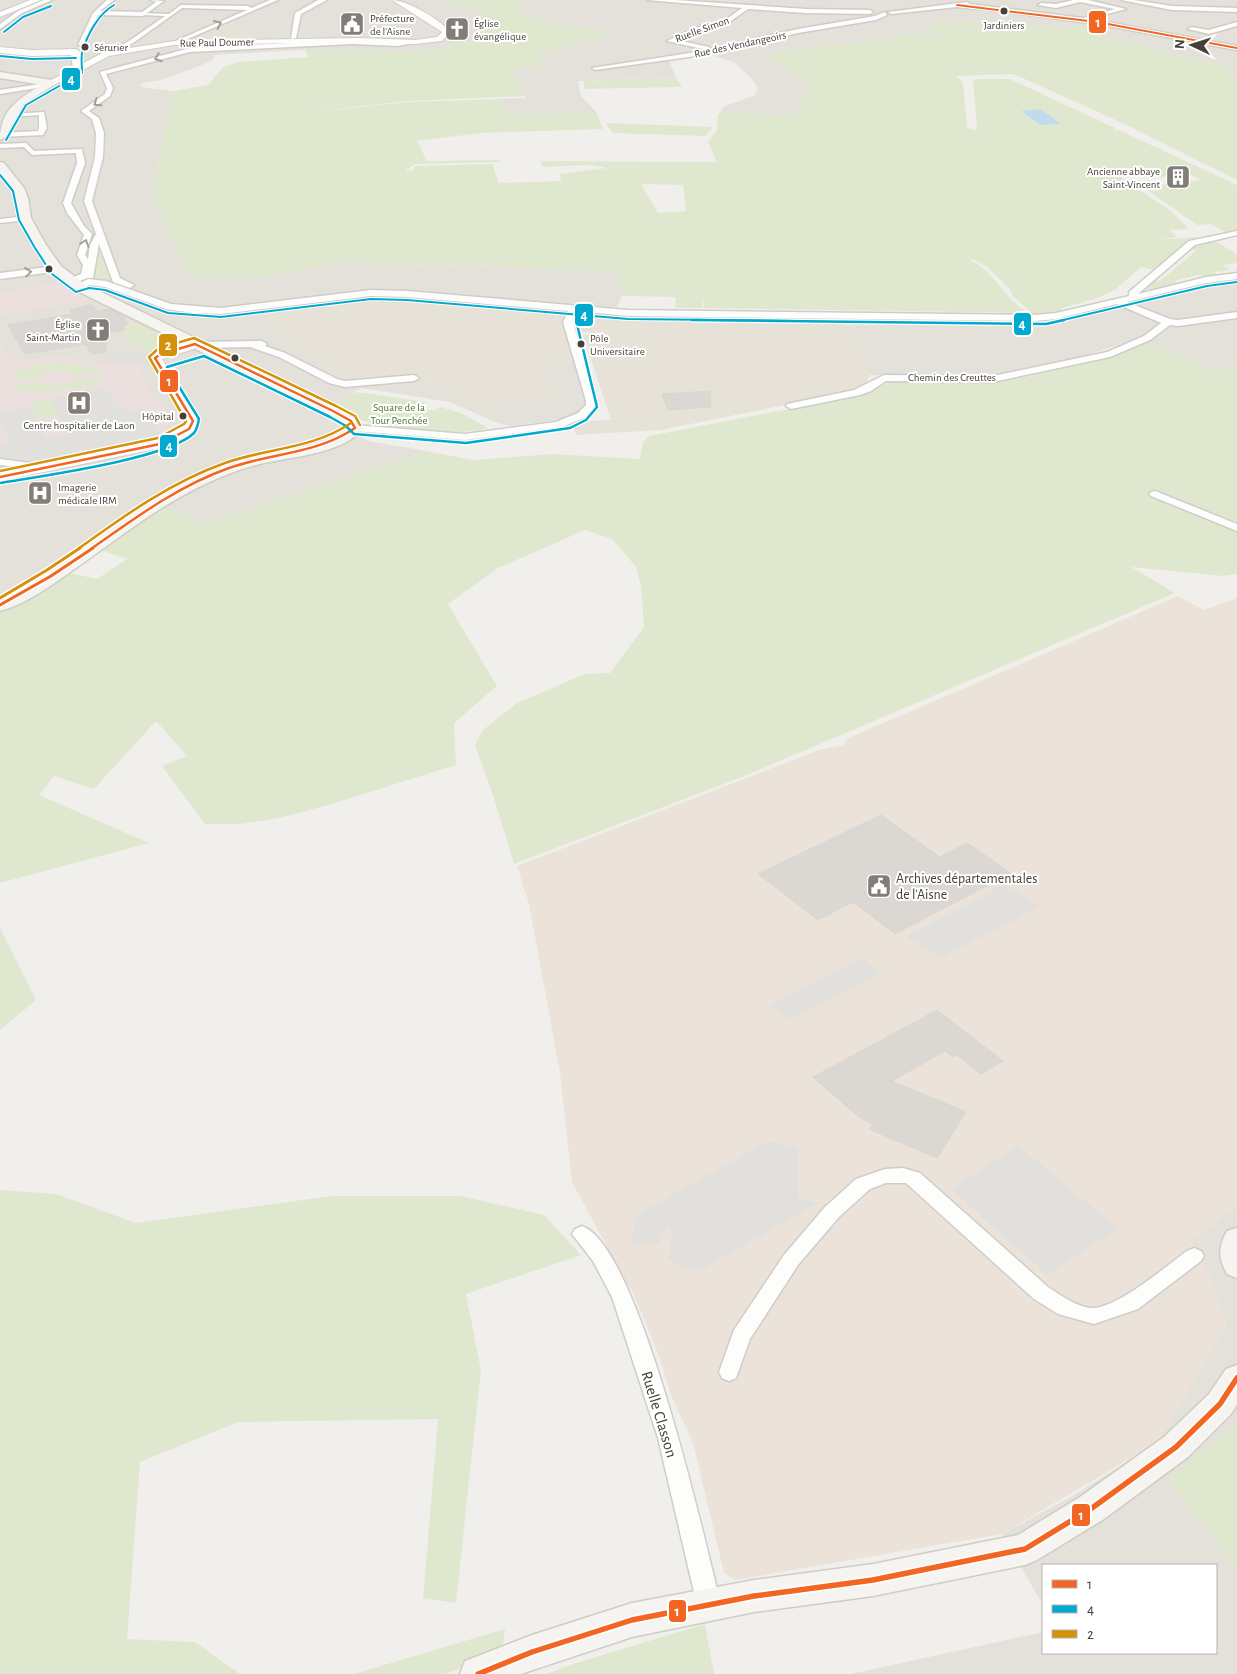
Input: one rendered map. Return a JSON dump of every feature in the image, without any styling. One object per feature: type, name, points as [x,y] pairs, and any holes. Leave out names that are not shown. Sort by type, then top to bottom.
[{"type":"main road","points":[[0,75],[50,84]]},
{"type":"main road","points":[[0,141],[12,115],[22,100],[50,84]]},
{"type":"main road","points":[[0,166],[18,188],[22,198],[25,218],[56,269],[201,348],[351,421],[355,428],[348,436],[334,443],[250,462],[212,475],[182,489],[124,526],[43,582],[0,605]]},
{"type":"main road","points":[[1237,1239],[1234,1244],[1234,1260],[1237,1266]]},
{"type":"main road","points":[[478,1674],[532,1652],[632,1620],[754,1596],[874,1580],[1025,1549],[1092,1508],[1176,1447],[1220,1404],[1237,1378]]},
{"type":"street","points":[[0,15],[38,0]]},
{"type":"street","points":[[0,27],[20,12],[49,0]]},
{"type":"street","points":[[77,69],[77,51],[96,13],[104,3],[111,0]]},
{"type":"street","points":[[177,3],[190,3],[197,0]]},
{"type":"street","points":[[143,14],[157,2],[252,6],[275,0]]},
{"type":"street","points":[[295,40],[298,13],[314,3],[324,0]]},
{"type":"street","name":"Rue Paul Doumer","points":[[50,84],[92,60],[107,54],[174,43],[295,40],[415,42],[439,39],[446,32],[438,24],[396,0]]},
{"type":"street","points":[[650,0],[747,3],[806,11],[884,12],[991,0]]},
{"type":"street","points":[[926,0],[929,7]]},
{"type":"street","points":[[1041,5],[1056,6],[1080,0],[1123,9],[1080,20]]},
{"type":"street","points":[[1110,6],[1126,0],[1172,8],[1237,10]]},
{"type":"street","points":[[107,54],[131,42],[170,15],[177,3]]},
{"type":"street","name":"Ruelle Simon","points":[[716,50],[670,41],[697,29],[726,22],[747,3]]},
{"type":"street","points":[[873,5],[884,12]]},
{"type":"street","points":[[957,5],[1138,28],[1237,47]]},
{"type":"street","points":[[174,43],[252,6]]},
{"type":"street","name":"Rue des Vendangeoirs","points":[[594,68],[656,61],[716,50],[798,31],[876,18],[884,12]]},
{"type":"street","points":[[96,13],[170,15]]},
{"type":"street","points":[[1138,28],[1154,24]]},
{"type":"street","points":[[1184,27],[1209,32],[1237,24]]},
{"type":"street","points":[[221,310],[219,307],[170,301],[116,280],[88,201],[99,157],[100,132],[95,118],[84,110],[108,95],[110,88],[102,72],[190,50],[344,42],[415,42]]},
{"type":"street","points":[[0,50],[32,53],[77,51],[92,60]]},
{"type":"street","points":[[0,92],[50,84]]},
{"type":"street","points":[[0,141],[40,133],[43,128],[42,113],[12,115]]},
{"type":"street","points":[[0,141],[26,145],[32,153],[79,150],[81,163],[67,203],[81,228],[88,234],[81,255],[87,265],[85,275],[79,283]]},
{"type":"street","points":[[0,221],[25,218]]},
{"type":"street","points":[[1135,297],[1132,294],[1192,243],[1237,233]]},
{"type":"street","points":[[79,283],[93,264],[94,245],[100,234]]},
{"type":"street","points":[[0,276],[56,269]]},
{"type":"street","points":[[79,283],[106,284],[169,308],[193,310],[221,310],[372,293],[408,294],[628,313],[1034,318],[1056,316],[1206,280],[1237,276]]},
{"type":"street","points":[[1117,301],[1168,322],[1178,323],[1237,315]]},
{"type":"street","points":[[355,428],[465,437],[558,425],[575,419],[587,411],[591,406],[591,401],[568,322],[573,309]]},
{"type":"street","name":"Chemin des Creuttes","points":[[791,406],[856,393],[867,389],[884,378],[993,379],[1110,354],[1147,338],[1168,322]]},
{"type":"street","points":[[0,477],[160,444],[189,429],[193,422],[158,363],[201,348],[226,345],[254,345],[282,354],[333,381],[344,384],[414,378]]},
{"type":"street","points":[[0,462],[27,465],[32,471]]},
{"type":"street","points":[[1155,494],[1237,528]]},
{"type":"street","points":[[729,1372],[741,1336],[791,1260],[851,1193],[863,1184],[885,1176],[903,1175],[913,1178],[1041,1293],[1065,1308],[1094,1316],[1131,1303],[1194,1256]]},
{"type":"street","name":"Ruelle Classon","points":[[582,1234],[600,1256],[622,1296],[669,1438],[709,1605]]},
{"type":"shaded area","points":[[0,0],[439,0],[480,14],[486,42],[470,44],[460,38],[445,48],[392,53],[392,51],[305,50],[214,55],[214,59],[202,65],[161,80],[142,83],[140,87],[173,91],[152,194],[265,277],[342,262],[617,271],[622,296],[617,307],[567,305],[562,320],[587,405],[575,418],[510,426],[495,422],[450,402],[362,388],[350,394],[325,413],[368,441],[426,451],[203,525],[163,504],[149,501],[0,599]],"holes":[[[416,297],[501,305],[525,312],[550,311],[549,315],[556,318],[573,361],[549,363],[542,371],[558,397],[423,383],[429,382],[420,376],[349,382],[338,379],[269,325]]]},
{"type":"shaded area","points":[[519,0],[1237,0],[1237,77],[1220,65],[1095,34],[1111,26],[1084,23],[1063,29],[961,20],[927,24],[944,35],[929,36],[916,33],[845,45],[820,45],[768,56],[812,87],[790,117],[721,112],[723,107],[755,95],[758,88],[752,79],[734,62],[701,52],[664,59],[669,60],[676,78],[578,81],[581,96],[596,112],[522,115],[512,113],[497,99],[526,98],[511,69],[548,65],[532,59],[567,45],[601,40],[608,31],[557,25],[521,14]]},
{"type":"shaded area","points":[[222,23],[277,25],[259,34],[254,40],[186,40]]},
{"type":"shaded area","points":[[74,49],[68,65],[18,67],[21,60],[28,60],[29,58],[22,58],[24,54]]},
{"type":"shaded area","points":[[1237,279],[1237,363],[1215,370],[1135,339],[1079,358],[993,377],[870,375],[852,320],[1054,323],[1209,283]]},
{"type":"shaded area","points":[[64,280],[93,299],[0,316],[0,293]]},
{"type":"shaded area","points":[[395,296],[502,305],[525,312],[550,311],[550,315],[560,320],[573,361],[549,363],[551,368],[543,371],[559,397],[484,409],[422,383],[428,381],[427,379],[421,379],[419,376],[349,382],[338,379],[269,325],[259,327],[260,314],[360,298]]},
{"type":"shaded area","points":[[609,316],[765,318],[766,321],[776,321],[776,319],[852,320],[870,375],[865,385],[849,392],[661,430],[576,435],[572,422],[611,420],[583,335],[604,334],[582,332],[580,326],[582,322],[589,319]]},
{"type":"shaded area","name":"Centre hospitalier de Laon","points":[[0,344],[12,361],[58,356],[119,365],[141,364],[143,381],[172,420],[152,441],[0,457]]},
{"type":"shaded area","points":[[139,351],[150,354],[146,363],[119,365],[97,359]]},
{"type":"shaded area","points":[[105,388],[125,411],[141,408],[162,432],[152,441],[60,462],[0,457],[0,443],[11,442],[0,419],[0,412],[29,407],[44,437],[67,433],[50,399]]},
{"type":"shaded area","points":[[1178,596],[1204,610],[1237,598],[1237,1207],[1190,1242],[1210,1277],[1227,1326],[1158,1442],[1002,1534],[735,1580],[724,1573],[693,1443],[671,1395],[659,1356],[632,1290],[572,1182],[560,1073],[529,904],[517,866],[819,750],[844,745],[846,739]]},
{"type":"shaded area","points":[[1005,884],[1039,907],[943,957],[917,944],[906,936]]},
{"type":"shaded area","points":[[863,958],[881,973],[790,1020],[770,1005]]},
{"type":"shaded area","points":[[769,1141],[797,1147],[799,1199],[820,1202],[699,1271],[679,1266],[668,1258],[672,1236],[668,1225],[659,1244],[630,1244],[637,1214]]},
{"type":"shaded area","points":[[1018,1145],[1118,1229],[1047,1275],[951,1189]]},
{"type":"shaded area","points":[[1237,1207],[1237,1674],[851,1674],[1042,1632],[1042,1654],[1217,1654],[1217,1564],[1042,1564],[1042,1603],[1002,1534],[1074,1495],[1158,1442],[1210,1277],[1190,1241]]},
{"type":"green space","points":[[439,0],[519,0],[521,14],[557,25],[608,31],[602,40],[567,45],[533,59],[550,65],[513,69],[526,96],[407,101],[303,113],[409,102],[497,99],[512,113],[522,115],[596,112],[603,129],[481,133],[417,141],[427,161],[500,160],[499,162],[415,164],[405,171],[412,171],[415,166],[492,164],[499,183],[561,181],[560,174],[607,168],[591,165],[543,167],[540,161],[717,162],[708,142],[717,130],[718,115],[721,112],[790,117],[812,87],[767,56],[820,45],[845,45],[916,33],[929,36],[943,35],[926,24],[961,20],[1063,29],[1084,23],[1113,25],[1095,34],[1220,65],[1237,77],[1237,180],[1133,128],[1014,74],[956,76],[963,82],[967,128],[977,130],[973,80],[1010,79],[1115,128],[1114,130],[1121,131],[1237,185],[1237,231],[1225,232],[1211,224],[1197,225],[1143,187],[1202,180],[1179,169],[1167,170],[1174,176],[1147,178],[1138,173],[1118,175],[1172,212],[1189,229],[1169,230],[1178,237],[1159,240],[1195,237],[1154,270],[1141,267],[1116,289],[1097,298],[1060,309],[1066,313],[1036,317],[1013,296],[1009,288],[986,266],[973,259],[970,260],[986,271],[1008,296],[1027,313],[704,308],[703,297],[702,308],[675,308],[676,297],[622,296],[617,271],[342,262],[265,277],[190,279],[152,194],[173,91],[208,85],[223,67],[239,62],[308,57],[305,50],[392,51],[392,53],[445,48],[460,38],[470,44],[485,42],[480,14]],"holes":[[[1041,109],[1060,123],[1060,124],[1040,125],[1021,111]],[[641,184],[683,185],[686,211],[658,213]]]},
{"type":"green space","points":[[676,78],[682,87],[584,89],[584,81]]},
{"type":"green space","points":[[606,123],[713,127],[705,136],[613,133]]},
{"type":"green space","points":[[1213,240],[1237,254],[1237,263],[1223,265],[1230,270],[1215,272],[1217,275],[1203,277],[1199,275],[1174,281],[1180,284],[1153,290],[1145,288],[1153,279],[1160,281],[1196,251],[1189,249]]},
{"type":"green space","points":[[97,244],[100,244],[108,273],[112,279],[94,278]]},
{"type":"green space","points":[[139,323],[175,345],[153,351],[130,346],[118,330],[124,330],[122,326]]},
{"type":"green space","points":[[1144,342],[1215,370],[1237,363],[1237,574],[1223,576],[1131,567],[1175,593],[742,777],[514,864],[493,795],[475,745],[483,730],[517,703],[585,674],[610,673],[644,627],[641,586],[636,567],[612,539],[585,530],[498,568],[448,604],[497,686],[454,723],[456,765],[325,806],[279,818],[241,824],[205,824],[162,766],[187,756],[156,721],[94,789],[54,776],[39,795],[149,843],[0,883],[0,612],[19,604],[70,573],[97,579],[127,559],[100,550],[163,504],[203,525],[426,451],[473,460],[553,454],[640,459],[643,442],[649,436],[867,394],[891,381],[996,381],[1115,356]]},
{"type":"green space","points":[[64,363],[101,368],[103,373],[75,375],[69,372],[58,371],[46,373],[39,378],[15,380],[16,371],[35,365]]},
{"type":"green space","points":[[102,377],[97,382],[75,389],[46,392],[13,391],[14,384],[38,382],[45,385],[56,385],[68,383],[75,379]]},
{"type":"green space","name":"Square de la Tour Penchée","points":[[357,392],[427,402],[417,407],[434,411],[440,407],[461,413],[488,428],[464,432],[448,432],[398,428],[368,422],[334,407],[350,394]]},
{"type":"green space","points":[[50,399],[58,416],[38,419],[29,403]]},
{"type":"green space","points":[[0,928],[36,1000],[0,1030]]},
{"type":"green space","points":[[0,1190],[56,1194],[136,1223],[331,1196],[461,1196],[544,1215],[581,1255],[466,1294],[481,1370],[456,1603],[423,1598],[438,1419],[238,1422],[140,1462],[127,1639],[195,1642],[240,1674],[0,1674]]},
{"type":"green space","points":[[1237,1422],[1237,1569],[1168,1480]]},
{"type":"green space","points":[[705,1624],[714,1674],[546,1674],[573,1664]]},
{"type":"green space","points":[[505,1629],[502,1652],[445,1674],[354,1674]]},
{"type":"water","points":[[1041,109],[1061,124],[1040,125],[1021,111]]},
{"type":"building","points":[[90,305],[97,311],[110,309],[120,314],[128,324],[122,326],[125,330],[108,333],[105,352],[92,354],[85,344],[25,354],[8,325],[73,314],[70,310]]},
{"type":"building","points":[[710,391],[711,407],[668,410],[662,394]]},
{"type":"building","name":"Archives départementales de l'Aisne","points":[[881,815],[940,857],[967,843],[1011,873],[895,934],[853,902],[818,920],[758,874]]},
{"type":"building","points":[[937,1010],[1003,1061],[981,1074],[957,1055],[953,1057],[945,1051],[892,1081],[966,1112],[937,1158],[869,1129],[873,1124],[859,1117],[813,1077]]},
{"type":"transit line","name":"4","points":[[6,140],[26,105],[82,73],[82,54],[97,21],[104,11],[114,5]]},
{"type":"transit line","name":"1","points":[[957,5],[1097,22],[1237,48]]},
{"type":"transit line","name":"4","points":[[4,32],[23,17],[51,6]]},
{"type":"transit line","name":"4","points":[[0,56],[32,59],[76,58]]},
{"type":"transit line","name":"4","points":[[0,175],[13,191],[19,220],[52,274],[76,292],[89,288],[105,290],[168,313],[221,317],[371,299],[407,300],[628,319],[1046,324],[1207,286],[1237,282]]},
{"type":"transit line","name":"4","points":[[1,483],[133,457],[160,450],[194,433],[199,419],[167,367],[204,356],[330,417],[346,426],[354,434],[466,443],[570,428],[586,420],[597,407],[575,322],[579,311]]},
{"type":"transit line","name":"2","points":[[0,471],[158,438],[184,424],[186,421],[149,357],[159,348],[194,338],[336,406],[355,416],[360,425]]},
{"type":"transit line","name":"1","points":[[0,477],[160,444],[189,429],[193,421],[155,358],[161,354],[195,344],[333,411],[351,421],[355,428]]},
{"type":"transit line","name":"2","points":[[0,598],[47,570],[136,508],[183,481],[242,457],[316,441],[340,431],[351,423]]},
{"type":"transit line","name":"1","points":[[0,605],[51,576],[145,511],[171,494],[193,483],[243,463],[318,447],[343,436],[355,428]]},
{"type":"transit line","name":"1","points":[[478,1674],[532,1652],[632,1620],[754,1596],[873,1580],[1025,1549],[1092,1508],[1176,1447],[1220,1404],[1237,1378]]},
{"type":"place","name":"Jardiniers","points":[[1004,11]]},
{"type":"place","name":"Préfecture de l'Aisne","points":[[352,24]]},
{"type":"place","name":"Église évangélique","points":[[457,29]]},
{"type":"place","name":"Sérurier","points":[[85,47]]},
{"type":"place","name":"Ancienne abbaye Saint-Vincent","points":[[1178,177]]},
{"type":"place","name":"Église Saint-Martin","points":[[98,330]]},
{"type":"place","name":"Pôle Universitaire","points":[[581,344]]},
{"type":"place","name":"Centre hospitalier de Laon","points":[[79,403]]},
{"type":"place","name":"Hôpital","points":[[183,416]]},
{"type":"place","name":"Imagerie médicale IRM","points":[[40,493]]},
{"type":"place","name":"Archives départementales de l'Aisne","points":[[879,886]]}]
